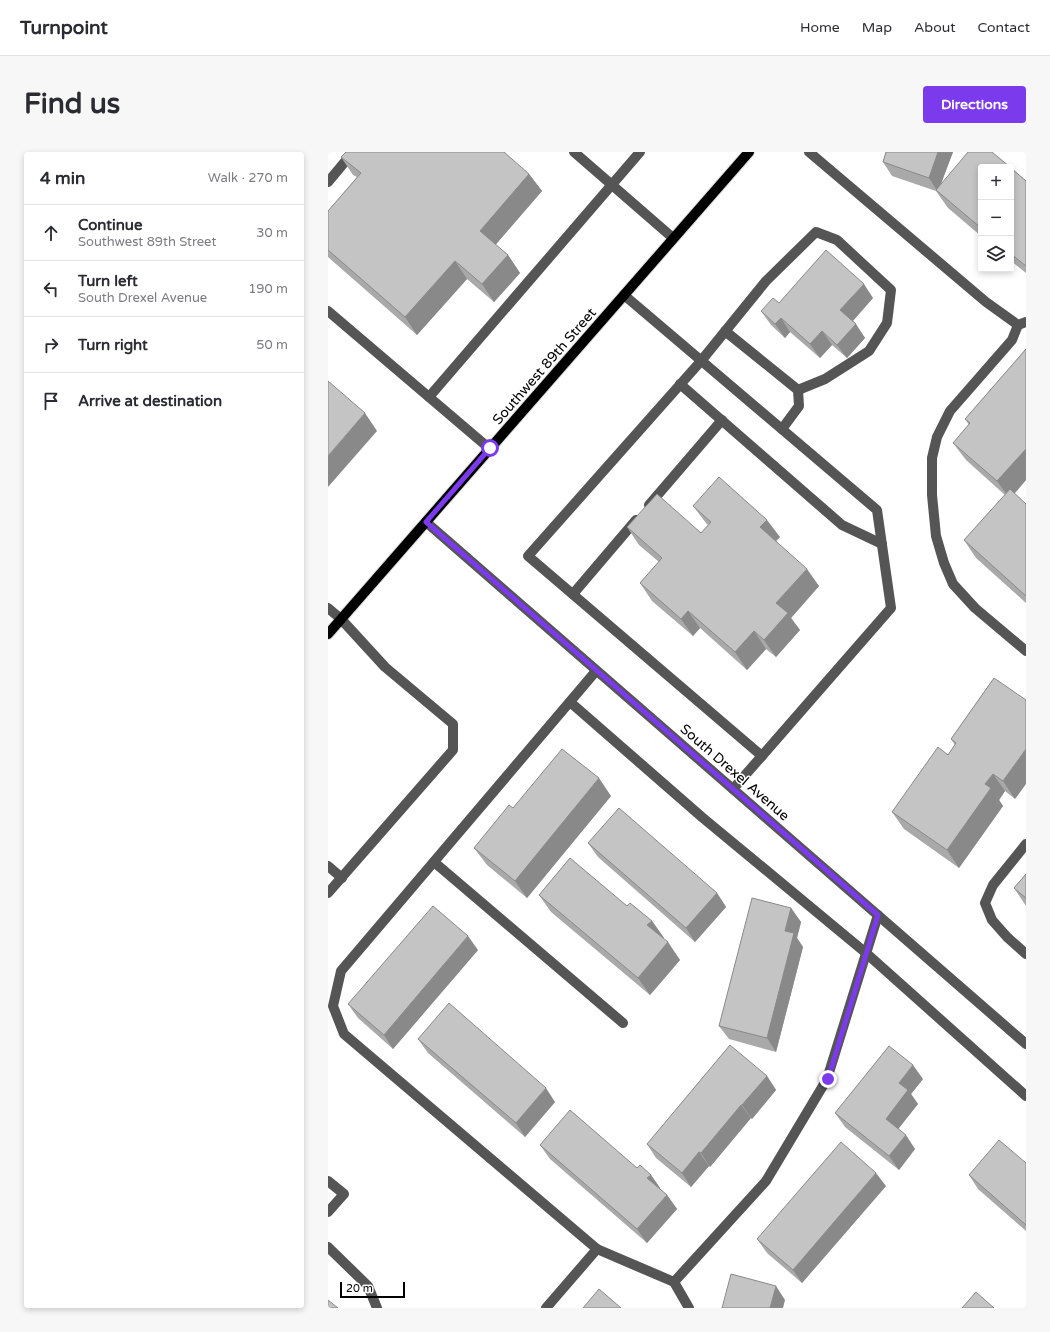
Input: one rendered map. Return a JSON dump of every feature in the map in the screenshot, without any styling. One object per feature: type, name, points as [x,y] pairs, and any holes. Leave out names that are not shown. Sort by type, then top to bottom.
[{"type":"main road","name":"Southwest 89th Street","points":[[328,634],[749,152]]},
{"type":"street","points":[[328,182],[353,152]]},
{"type":"street","points":[[574,152],[673,238]]},
{"type":"street","points":[[428,396],[640,152]]},
{"type":"street","points":[[809,152],[986,302],[1022,323],[1012,340],[950,411],[937,437],[932,458],[932,495],[936,536],[944,563],[953,584],[976,608],[1026,651]]},
{"type":"street","points":[[762,756],[528,556],[701,361],[766,281],[816,232],[837,240],[891,290],[888,322],[869,351],[825,379],[798,390]]},
{"type":"street","points":[[624,296],[877,510],[891,608],[733,789]]},
{"type":"street","points":[[328,311],[490,448]]},
{"type":"street","points":[[725,331],[798,390],[799,406],[782,429]]},
{"type":"street","points":[[680,384],[842,525],[882,544]]},
{"type":"street","points":[[573,594],[722,420]]},
{"type":"street","name":"South Drexel Avenue","points":[[426,522],[1026,1044]]},
{"type":"street","points":[[328,608],[341,619],[385,667],[453,724],[453,750],[328,893]]},
{"type":"street","points":[[596,671],[341,971],[333,1006],[344,1034],[597,1249],[674,1282],[689,1308]]},
{"type":"street","points":[[570,702],[703,818],[866,953],[1026,1096]]},
{"type":"street","points":[[1026,844],[993,885],[985,903],[992,920],[1007,937],[1026,954]]},
{"type":"street","points":[[434,862],[623,1023]]},
{"type":"street","points":[[328,866],[342,878]]},
{"type":"street","points":[[674,1282],[766,1181],[828,1079],[878,915]]},
{"type":"street","points":[[328,1181],[344,1194],[328,1212]]},
{"type":"street","points":[[328,1247],[368,1286],[376,1308]]},
{"type":"street","points":[[546,1308],[597,1249]]},
{"type":"building","points":[[346,152],[504,152],[529,174],[480,231],[508,255],[482,284],[455,261],[405,317],[328,250],[328,211],[361,173],[341,157]]},
{"type":"building","points":[[886,152],[938,152],[929,178],[883,162]]},
{"type":"building","points":[[968,152],[992,152],[1006,164],[978,164],[978,225],[936,190]]},
{"type":"building","points":[[1014,171],[1026,181],[1026,266],[1014,256]]},
{"type":"building","points":[[826,250],[864,284],[840,310],[856,324],[837,345],[822,331],[810,344],[781,318],[775,324],[761,311],[773,298],[779,303]]},
{"type":"building","points":[[1026,349],[1026,449],[997,481],[953,443],[970,423],[965,419]]},
{"type":"building","points":[[328,381],[365,413],[328,456]]},
{"type":"building","points":[[719,477],[767,520],[760,527],[807,569],[776,603],[788,613],[764,640],[754,631],[735,652],[688,611],[681,619],[640,583],[662,558],[627,527],[657,494],[701,533],[711,522],[693,506]]},
{"type":"building","points":[[1010,489],[1026,504],[1026,596],[964,540]]},
{"type":"building","points":[[994,678],[1026,700],[1026,749],[1003,781],[993,774],[985,784],[991,788],[947,850],[892,812],[938,747],[948,755],[956,743],[951,739]]},
{"type":"building","points":[[562,749],[599,778],[515,881],[474,848],[509,805],[513,808]]},
{"type":"building","points":[[619,808],[717,893],[686,928],[588,843]]},
{"type":"building","points":[[570,858],[627,906],[630,903],[652,921],[647,925],[668,942],[638,978],[539,895]]},
{"type":"building","points":[[1026,874],[1026,898],[1014,888]]},
{"type":"building","points":[[752,898],[791,908],[785,931],[794,933],[767,1038],[719,1026]]},
{"type":"building","points":[[433,906],[468,936],[384,1035],[348,1004]]},
{"type":"building","points":[[449,1003],[546,1088],[516,1123],[418,1039]]},
{"type":"building","points":[[730,1045],[767,1076],[682,1173],[647,1144]]},
{"type":"building","points":[[889,1046],[913,1065],[899,1083],[908,1090],[886,1119],[906,1135],[889,1156],[835,1113]]},
{"type":"building","points":[[570,1110],[637,1168],[640,1165],[651,1175],[647,1178],[667,1195],[637,1229],[540,1145]]},
{"type":"building","points":[[999,1140],[1026,1163],[1026,1225],[969,1175]]},
{"type":"building","points":[[841,1142],[876,1173],[793,1270],[757,1239]]},
{"type":"building","points":[[731,1274],[776,1286],[770,1308],[722,1308]]},
{"type":"building","points":[[599,1289],[621,1308],[583,1308]]},
{"type":"building","points":[[976,1292],[994,1308],[962,1308]]},
{"type":"building","points":[[328,1300],[338,1308],[328,1308]]},
{"type":"route","points":[[490,448],[426,522],[878,915],[828,1079]]}]
